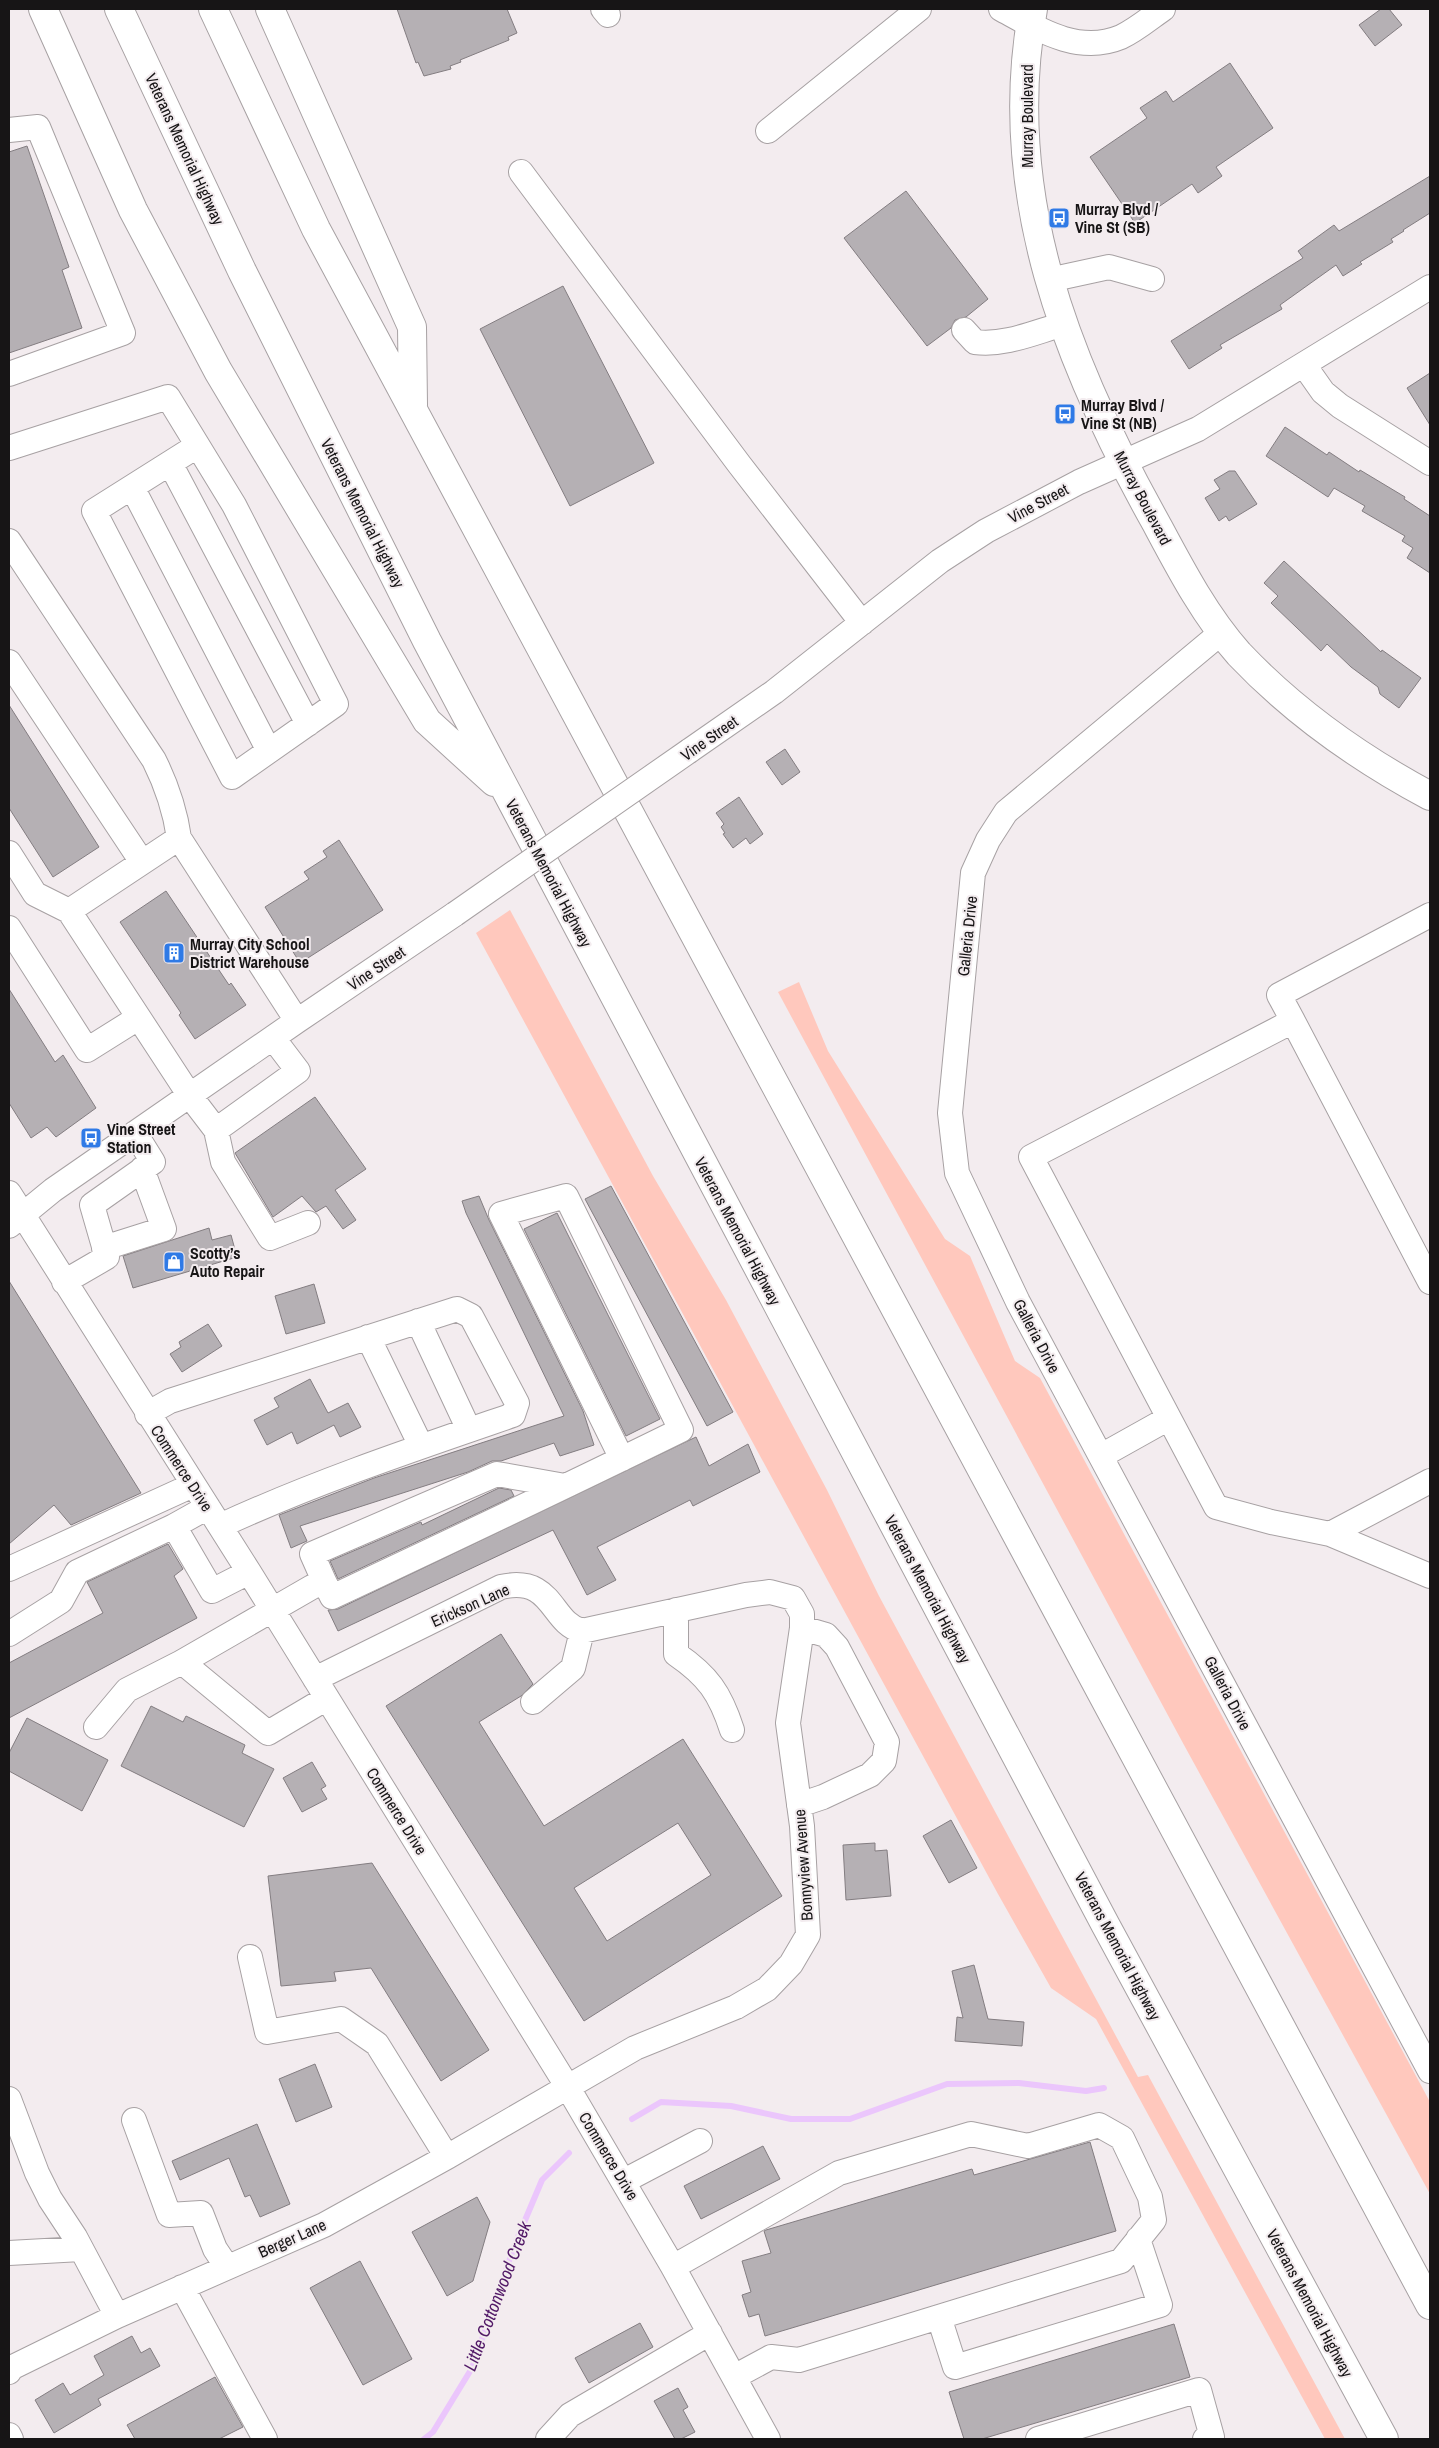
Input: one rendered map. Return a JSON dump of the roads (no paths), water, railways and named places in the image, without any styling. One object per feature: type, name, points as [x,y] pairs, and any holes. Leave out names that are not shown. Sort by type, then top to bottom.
[{"type":"main road","points":[[43,9],[133,210],[218,371],[427,721],[507,794]]},
{"type":"main road","name":"Veterans Memorial Highway","points":[[119,9],[242,272],[422,632],[1105,1924],[1384,2439]]},
{"type":"main road","points":[[213,9],[316,229],[1430,2305]]},
{"type":"main road","points":[[270,9],[412,327],[413,412]]},
{"type":"main road","name":"Murray Boulevard","points":[[1031,17],[1026,68],[1026,166],[1034,219],[1048,280],[1064,324],[1082,372],[1123,462],[1186,577],[1222,632],[1238,652],[1281,696],[1310,720],[1382,770],[1430,796]]},
{"type":"street","points":[[768,131],[919,9]]},
{"type":"street","points":[[1001,9],[1031,17],[1068,42],[1099,42],[1120,37],[1163,9]]},
{"type":"street","points":[[9,130],[38,127],[122,333],[9,374]]},
{"type":"street","points":[[521,172],[744,471],[862,623]]},
{"type":"street","points":[[1048,280],[1109,267],[1152,278]]},
{"type":"street","name":"Vine Street","points":[[16,1220],[53,1190],[774,692],[940,561],[986,531],[1070,486],[1198,429],[1304,366],[1430,286]]},
{"type":"street","points":[[964,330],[975,342],[987,344],[1001,342],[1064,324]]},
{"type":"street","points":[[1304,366],[1324,392],[1335,401],[1430,463]]},
{"type":"street","points":[[9,448],[168,397],[234,505],[336,704],[232,777],[94,511],[197,446]]},
{"type":"street","points":[[170,463],[308,724]]},
{"type":"street","points":[[132,486],[269,751]]},
{"type":"street","points":[[9,541],[154,760],[167,786],[175,813],[179,838],[297,1021]]},
{"type":"street","name":"Galleria Drive","points":[[1222,632],[1006,812],[988,840],[973,873],[950,1112],[957,1173],[1018,1302],[1430,2072]]},
{"type":"street","points":[[9,662],[142,862]]},
{"type":"street","points":[[69,911],[179,838]]},
{"type":"street","points":[[9,852],[15,877],[35,894],[69,911],[190,1096],[216,1130],[223,1162],[270,1238],[308,1223]]},
{"type":"street","points":[[1430,915],[1279,995],[1430,1282]]},
{"type":"street","points":[[9,928],[87,1050],[138,1018]]},
{"type":"street","points":[[1293,1021],[1031,1157],[1216,1506],[1271,1522],[1330,1534],[1430,1576]]},
{"type":"street","points":[[216,1130],[298,1071],[273,1038]]},
{"type":"street","points":[[64,1282],[107,1257],[92,1205],[153,1162],[135,1134]]},
{"type":"street","points":[[104,1248],[164,1229],[142,1169]]},
{"type":"street","name":"Commerce Drive","points":[[9,1193],[16,1220],[64,1282],[249,1572],[567,2086],[673,2267],[768,2439]]},
{"type":"street","points":[[565,1486],[497,1474],[312,1554],[332,1597],[622,1459],[681,1430],[566,1196],[501,1214],[622,1459]]},
{"type":"street","points":[[9,1634],[61,1601],[77,1572],[174,1526],[214,1517],[292,1493],[422,1446],[513,1416],[517,1404],[471,1316],[457,1309],[170,1401],[147,1414]]},
{"type":"street","points":[[418,1321],[469,1430]]},
{"type":"street","points":[[368,1337],[422,1446]]},
{"type":"street","points":[[1101,1456],[1170,1418]]},
{"type":"street","points":[[1330,1534],[1430,1480]]},
{"type":"street","points":[[9,1569],[193,1485]]},
{"type":"street","points":[[174,1526],[212,1591],[249,1572]]},
{"type":"street","points":[[96,1727],[127,1690],[182,1662],[324,1581]]},
{"type":"street","name":"Erickson Lane","points":[[182,1662],[268,1733],[321,1689],[501,1587],[516,1584],[530,1587],[542,1594],[574,1629],[582,1631]]},
{"type":"street","name":"Bonnyview Avenue","points":[[567,2086],[635,2048],[736,2007],[767,1989],[791,1964],[808,1935],[799,1805],[788,1723],[802,1628],[802,1614],[793,1598],[770,1592],[676,1610]]},
{"type":"street","points":[[533,1702],[573,1668],[582,1631],[676,1610],[676,1654],[692,1665],[710,1684],[723,1702],[732,1730]]},
{"type":"street","points":[[799,1805],[870,1775],[884,1761],[887,1742],[837,1647],[826,1635],[802,1628]]},
{"type":"street","points":[[250,1957],[267,2032],[341,2019],[377,2044],[447,2157]]},
{"type":"street","name":"Berger Lane","points":[[9,2372],[11,2368],[117,2316],[227,2266],[324,2225],[447,2157],[567,2086]]},
{"type":"street","points":[[9,2099],[41,2182],[82,2249],[117,2316]]},
{"type":"street","points":[[134,2120],[169,2214],[201,2213],[215,2249],[227,2266]]},
{"type":"street","points":[[673,2267],[839,2173],[971,2134],[1028,2146],[1099,2125],[1122,2138],[1150,2197],[1154,2220],[1120,2261],[799,2360],[771,2357],[734,2377]]},
{"type":"street","points":[[624,2181],[700,2142]]},
{"type":"street","points":[[939,2317],[955,2367],[1160,2305],[1138,2239]]},
{"type":"street","points":[[9,2253],[82,2249]]},
{"type":"street","points":[[182,2287],[265,2439]]},
{"type":"street","points":[[548,2439],[570,2415],[710,2333]]},
{"type":"street","points":[[1038,2439],[1199,2390],[1212,2437],[1205,2439]]},
{"type":"street","points":[[9,2435],[11,2439]]},
{"type":"waterway","name":"Little Cottonwood Creek","points":[[632,2119],[661,2102],[731,2106],[791,2119],[850,2119],[947,2084],[1019,2083],[1086,2091],[1104,2088]]},
{"type":"waterway","name":"Little Cottonwood Creek","points":[[424,2439],[433,2432],[472,2368],[515,2244],[542,2180],[569,2153]]},
{"type":"place","name":"Murray Blvd / Vine St (SB)","points":[[1059,218]]},
{"type":"place","name":"Murray Blvd / Vine St (NB)","points":[[1065,414]]},
{"type":"place","name":"Murray City School District Warehouse","points":[[174,953]]},
{"type":"place","name":"Vine Street Station","points":[[91,1138]]},
{"type":"place","name":"Scotty’s Auto Repair","points":[[174,1262]]}]
